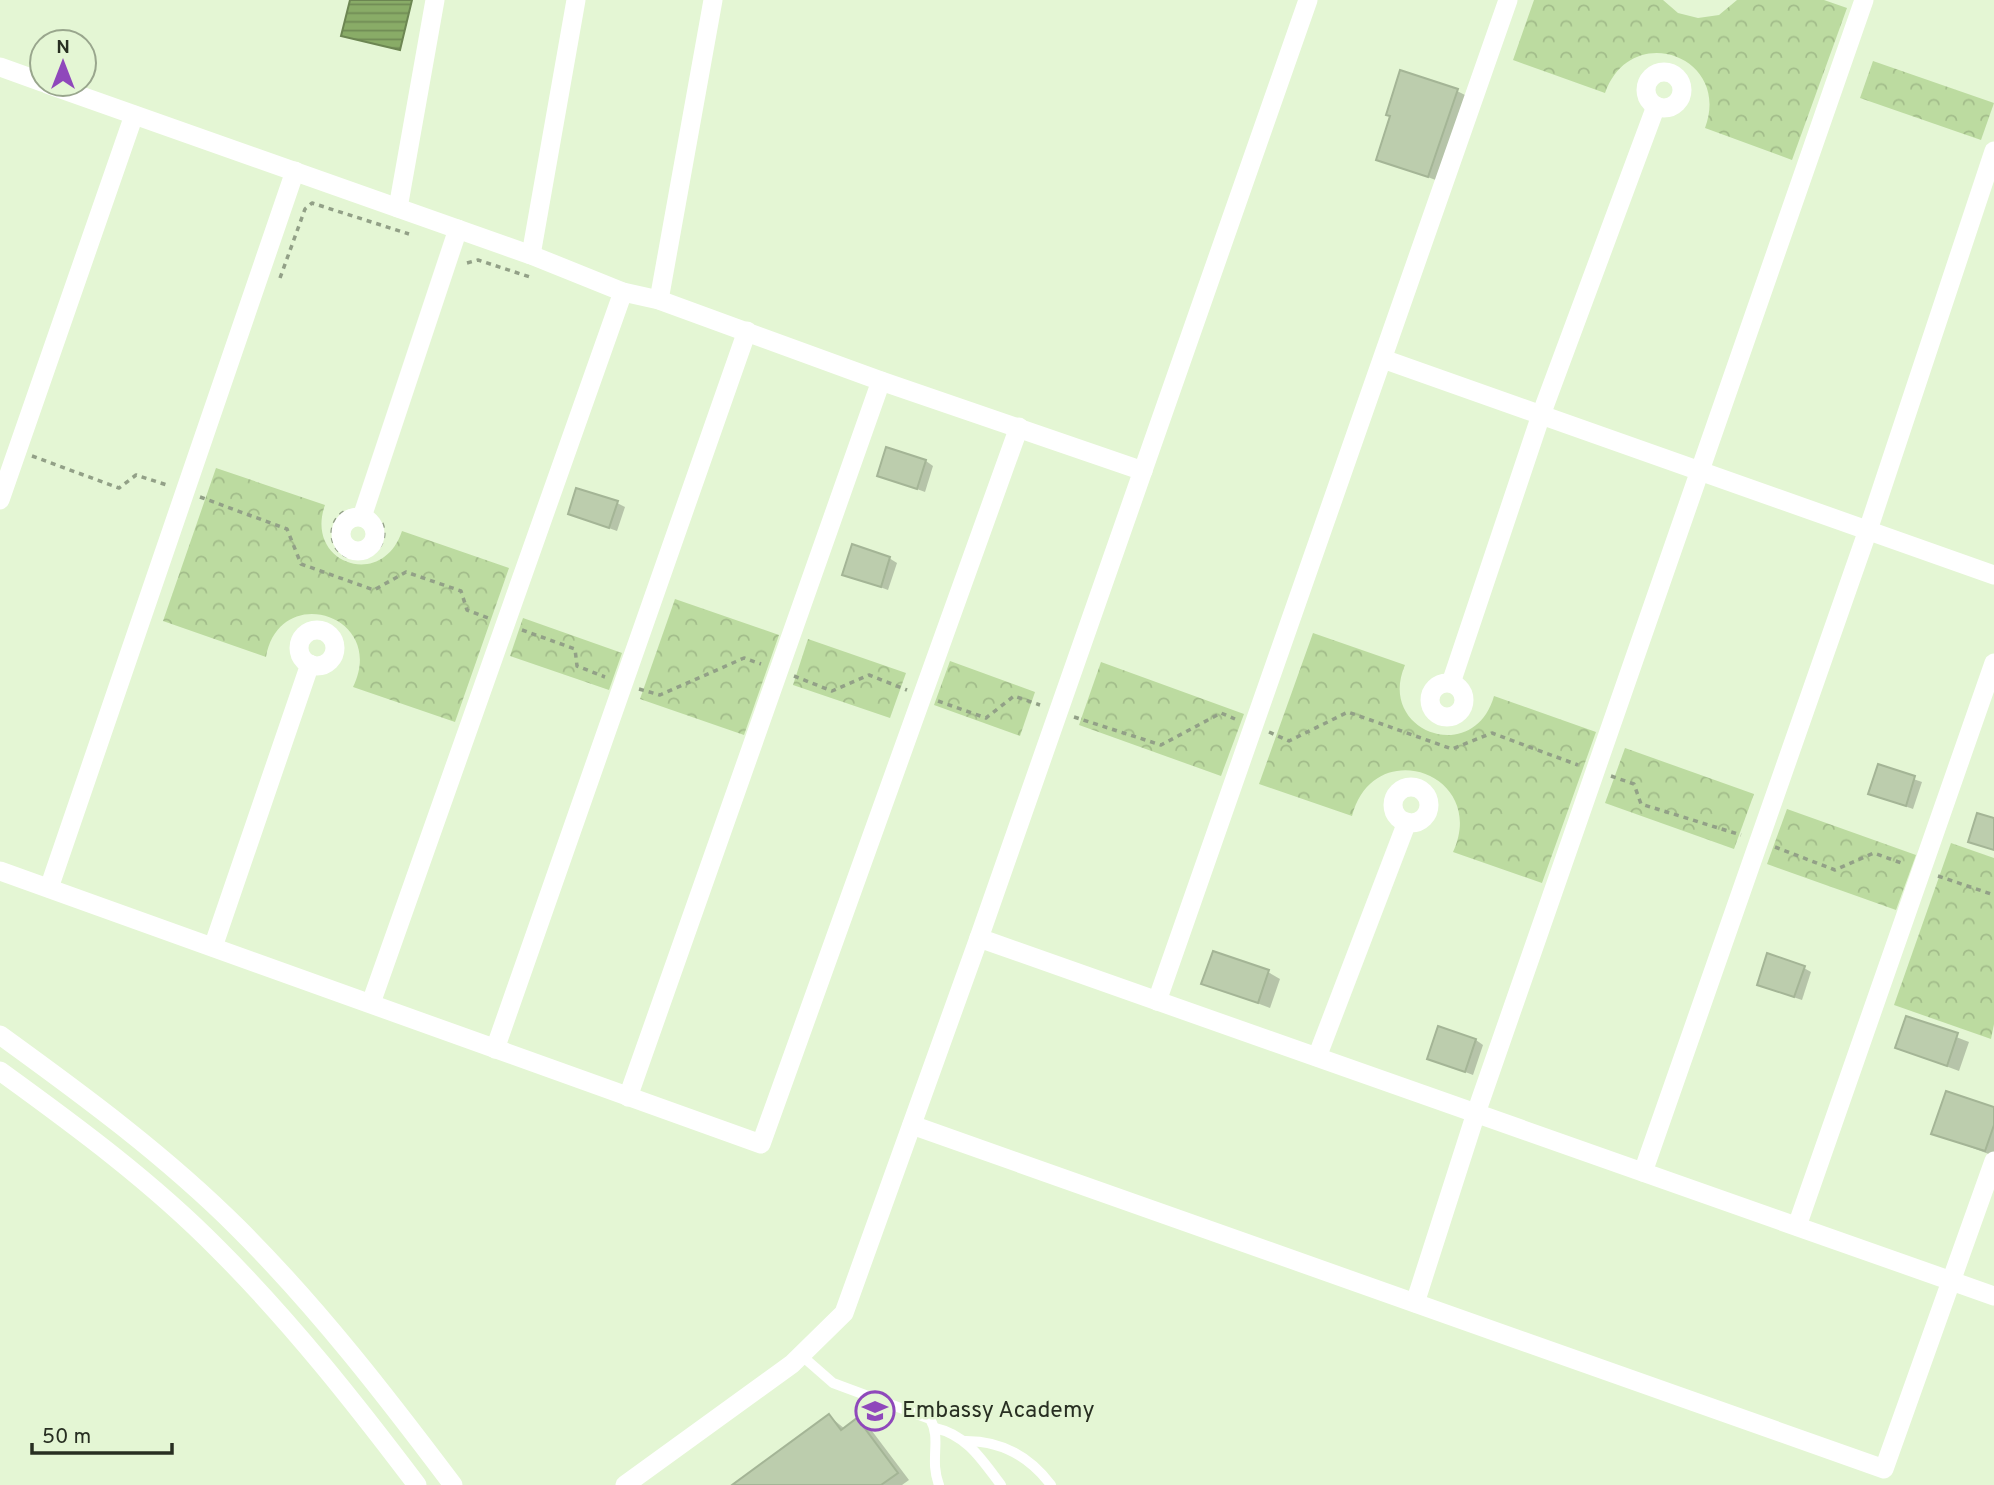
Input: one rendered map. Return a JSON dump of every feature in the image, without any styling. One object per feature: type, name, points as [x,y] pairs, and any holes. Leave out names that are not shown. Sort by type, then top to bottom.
[{"type":"street","points":[[398,208],[435,0]]},
{"type":"street","points":[[531,255],[576,0]]},
{"type":"street","points":[[659,300],[713,0]]},
{"type":"street","points":[[625,1485],[801,1356],[844,1313],[979,938],[1308,0]]},
{"type":"street","points":[[1157,1001],[1508,0]]},
{"type":"street","points":[[1415,1303],[1476,1113],[1605,774],[1701,471],[1864,0]]},
{"type":"street","points":[[0,67],[28,77]]},
{"type":"street","points":[[86,98],[531,255],[623,292],[659,300],[881,381],[1143,471]]},
{"type":"street","points":[[1451,683],[1541,415],[1657,106]]},
{"type":"street","points":[[0,500],[134,115]]},
{"type":"street","points":[[1643,1172],[1750,839],[1868,530],[1994,151]]},
{"type":"street","points":[[49,888],[295,171]]},
{"type":"street","points":[[362,517],[458,229]]},
{"type":"street","points":[[371,1003],[623,292]]},
{"type":"street","points":[[495,1049],[631,687],[747,331]]},
{"type":"street","points":[[1382,359],[1994,575]]},
{"type":"street","points":[[628,1097],[881,381]]},
{"type":"street","points":[[0,871],[761,1144],[1019,427]]},
{"type":"street","points":[[1797,1226],[1994,663]]},
{"type":"street","points":[[213,947],[310,664]]},
{"type":"street","points":[[1317,1057],[1407,822]]},
{"type":"street","points":[[979,938],[1994,1296]]},
{"type":"street","points":[[0,1035],[120,1122],[239,1228],[358,1359],[453,1485]]},
{"type":"street","points":[[0,1071],[101,1144],[218,1249],[335,1377],[416,1485]]},
{"type":"street","points":[[912,1125],[1884,1469],[1994,1161]]},
{"type":"lane","points":[[801,1356],[833,1383],[930,1419],[935,1428],[933,1457],[939,1485]]},
{"type":"lane","points":[[935,1428],[950,1431],[965,1441],[1001,1485]]},
{"type":"lane","points":[[965,1441],[985,1441],[1004,1447],[1031,1462],[1051,1485]]},
{"type":"path","points":[[17,451],[119,488],[135,475],[287,529],[301,564],[374,590],[407,572],[461,591],[467,610],[575,649],[577,666],[660,695],[744,658],[832,691],[869,675],[986,718],[1014,696],[1161,745],[1221,713],[1289,741],[1348,712],[1452,749],[1492,733],[1634,784],[1641,804],[1835,870],[1874,853],[1994,895]]},
{"type":"path","points":[[631,687],[635,702]]},
{"type":"path","points":[[1605,774],[1618,764]]},
{"type":"path","points":[[1748,823],[1750,839]]},
{"type":"green space","points":[[1534,0],[1663,0],[1678,13],[1698,18],[1719,15],[1737,0],[1824,0],[1847,8],[1792,160],[1705,128],[1710,103],[1704,82],[1692,66],[1675,56],[1655,53],[1635,58],[1618,71],[1605,93],[1513,60]]},
{"type":"green space","points":[[1873,61],[1994,103],[1981,140],[1860,98]]},
{"type":"green space","points":[[216,468],[325,505],[321,525],[325,542],[335,555],[348,562],[363,564],[379,560],[392,549],[402,531],[509,568],[455,722],[353,687],[360,662],[356,641],[344,626],[328,616],[308,614],[290,620],[275,634],[266,657],[163,621]]},
{"type":"green space","points":[[675,599],[779,635],[744,735],[640,699]]},
{"type":"green space","points":[[523,618],[622,653],[609,690],[510,656]]},
{"type":"green space","points":[[1313,633],[1405,665],[1400,688],[1404,708],[1415,723],[1431,732],[1449,735],[1468,731],[1483,718],[1494,696],[1596,732],[1542,883],[1453,852],[1460,825],[1456,802],[1443,784],[1424,774],[1403,770],[1382,776],[1364,791],[1352,816],[1259,784]]},
{"type":"green space","points":[[808,639],[906,673],[890,718],[793,685]]},
{"type":"green space","points":[[950,661],[1035,692],[1020,736],[934,705]]},
{"type":"green space","points":[[1101,662],[1244,714],[1221,776],[1079,725]]},
{"type":"green space","points":[[1625,748],[1754,794],[1734,849],[1605,803]]},
{"type":"green space","points":[[1787,809],[1916,855],[1896,910],[1767,864]]},
{"type":"green space","points":[[1951,843],[1994,858],[1994,1024],[1991,1039],[1894,1005]]},
{"type":"shaded area","points":[[350,0],[412,0],[400,50],[341,36]]},
{"type":"building","points":[[1400,70],[1458,89],[1428,177],[1376,160],[1390,116],[1386,115]]},
{"type":"building","points":[[886,447],[926,460],[917,489],[877,476]]},
{"type":"building","points":[[576,488],[618,501],[609,528],[568,514]]},
{"type":"building","points":[[852,544],[890,557],[881,587],[842,575]]},
{"type":"building","points":[[1878,764],[1915,776],[1906,806],[1868,794]]},
{"type":"building","points":[[1977,813],[1994,818],[1994,850],[1968,842]]},
{"type":"building","points":[[1213,951],[1269,970],[1258,1003],[1201,984]]},
{"type":"building","points":[[1767,953],[1805,966],[1794,997],[1757,985]]},
{"type":"building","points":[[1906,1016],[1958,1033],[1947,1066],[1895,1048]]},
{"type":"building","points":[[1438,1026],[1476,1039],[1465,1072],[1427,1059]]},
{"type":"building","points":[[1946,1091],[1994,1107],[1994,1125],[1985,1151],[1931,1134]]},
{"type":"building","points":[[829,1414],[841,1430],[857,1418],[898,1473],[881,1485],[732,1485]]},
{"type":"place","name":"Embassy Academy","points":[[875,1411]]}]
